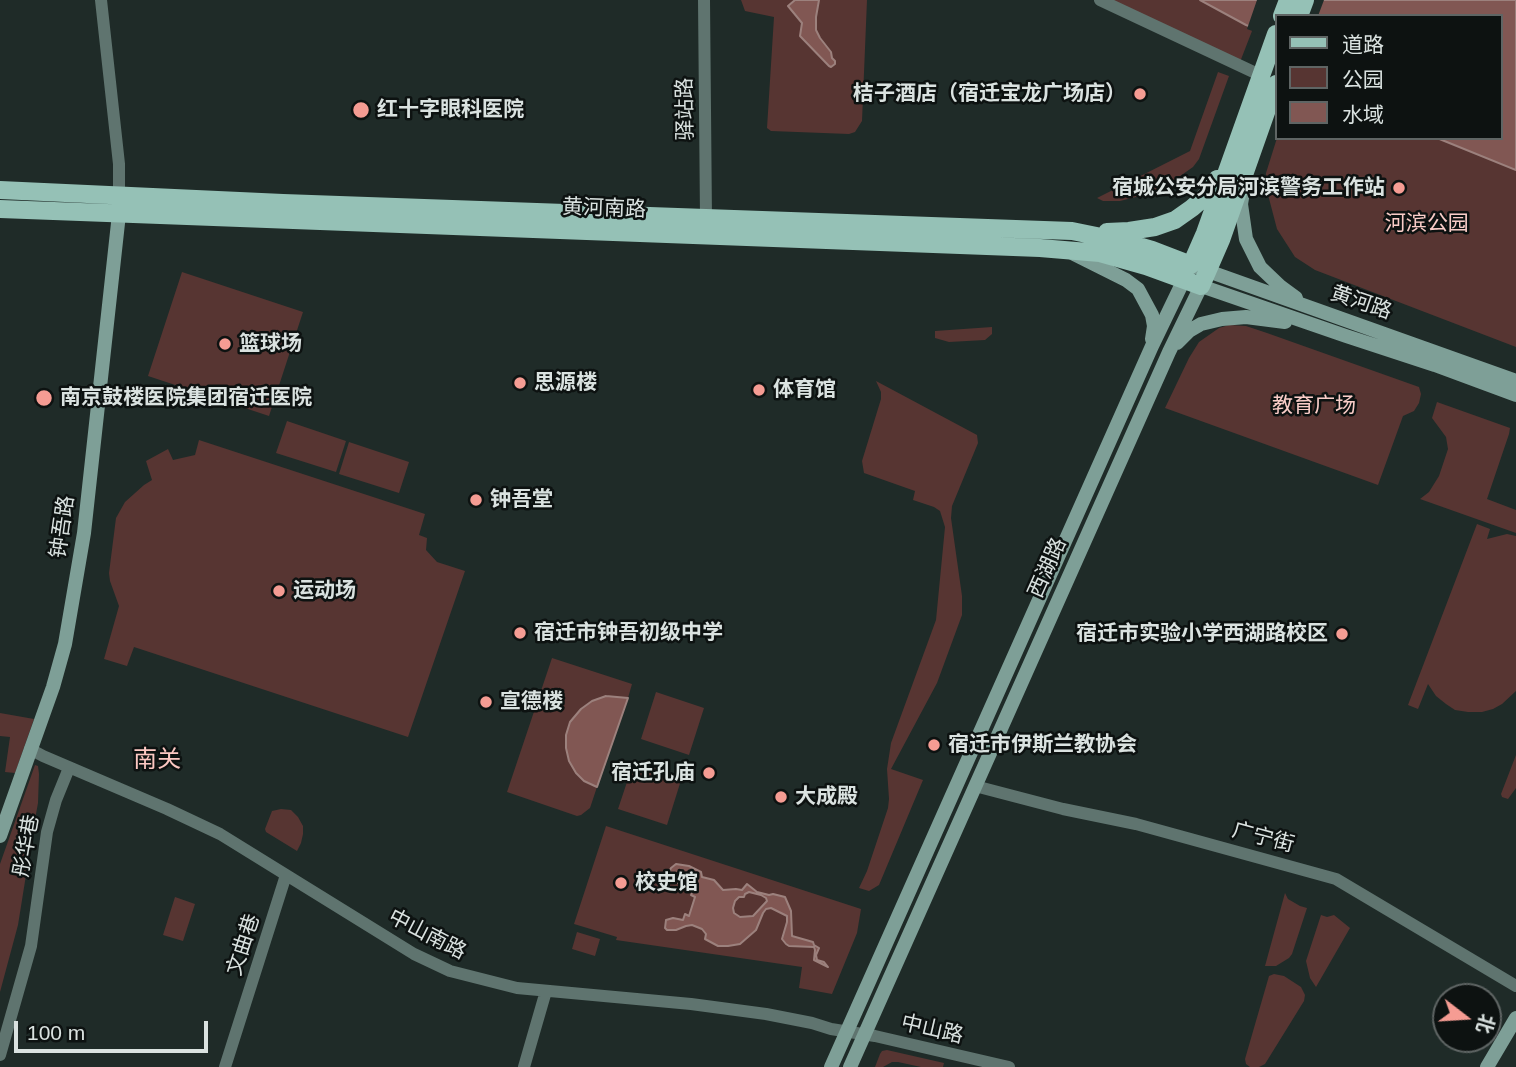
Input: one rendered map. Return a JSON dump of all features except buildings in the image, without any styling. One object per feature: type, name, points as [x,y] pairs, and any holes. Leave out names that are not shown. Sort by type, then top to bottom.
[{"type":"main road","name":"西湖路","points":[[850,1067],[1169,352],[1243,154],[1261,77],[1274,40]]},
{"type":"main road","points":[[1072,231],[1129,231],[1155,227],[1175,220],[1208,195],[1243,154]]},
{"type":"main road","points":[[1243,154],[1241,204],[1246,239],[1260,267],[1281,288],[1347,329]]},
{"type":"main road","name":"黄河南路","points":[[0,190],[1072,231],[1152,250],[1196,275]]},
{"type":"main road","name":"黄河南路","points":[[0,209],[1067,250],[1100,253],[1146,266],[1196,275]]},
{"type":"main road","name":"钟吾路","points":[[0,836],[53,687],[65,644],[84,533],[119,214]]},
{"type":"main road","points":[[1067,250],[1126,280],[1138,289],[1152,315],[1152,346]]},
{"type":"main road","name":"西湖路","points":[[831,1067],[1152,346],[1196,275]]},
{"type":"main road","name":"黄河路","points":[[1196,275],[1347,329],[1516,395]]},
{"type":"main road","points":[[1169,352],[1189,331],[1201,324],[1222,319],[1246,317],[1347,329]]},
{"type":"main road","name":"黄河路","points":[[1347,329],[1516,381]]},
{"type":"main road","points":[[1487,1067],[1516,1018]]},
{"type":"street","points":[[101,0],[119,164],[119,214]]},
{"type":"street","name":"驿站路","points":[[704,0],[706,218]]},
{"type":"street","points":[[1100,0],[1261,77]]},
{"type":"street","name":"中山南路","points":[[30,749],[220,834],[432,963],[468,977],[517,988],[734,1009],[846,1032]]},
{"type":"street","name":"彤华巷","points":[[0,1055],[31,946],[49,823],[69,768]]},
{"type":"street","name":"广宁街","points":[[975,786],[1145,827],[1336,879],[1516,986]]},
{"type":"street","name":"文曲巷","points":[[225,1067],[286,875]]},
{"type":"street","points":[[524,1067],[547,991]]},
{"type":"street","name":"中山路","points":[[846,1032],[1009,1067]]},
{"type":"green space","points":[[741,0],[867,0],[862,121],[855,132],[771,131],[767,128],[774,17],[745,11]]},
{"type":"green space","points":[[1112,0],[1200,0],[1252,28],[1252,31],[1240,62]]},
{"type":"green space","points":[[1218,72],[1229,76],[1199,159],[1193,167],[1148,194],[1120,201],[1103,201],[1097,198],[1190,151]]},
{"type":"green space","name":"河滨公园","points":[[1276,140],[1442,140],[1516,170],[1516,347],[1315,270],[1295,257],[1277,229],[1266,187],[1266,173]]},
{"type":"green space","name":"篮球场","points":[[182,272],[303,312],[269,416],[148,376]]},
{"type":"green space","name":"教育广场","points":[[1229,325],[1246,326],[1419,387],[1419,403],[1414,411],[1403,416],[1378,485],[1165,408],[1199,342],[1219,328]]},
{"type":"green space","points":[[992,327],[992,334],[985,340],[949,342],[935,338],[935,331]]},
{"type":"green space","points":[[876,381],[977,435],[978,443],[952,506],[962,615],[937,683],[891,769],[923,780],[879,885],[869,891],[859,888],[888,808],[887,769],[891,743],[936,620],[945,527],[940,511],[913,500],[915,491],[864,473],[862,461],[881,399]]},
{"type":"green space","points":[[1437,402],[1510,428],[1487,499],[1516,510],[1516,533],[1420,499],[1429,492],[1439,476],[1448,449],[1446,437],[1432,418]]},
{"type":"green space","points":[[287,421],[346,441],[336,472],[276,453]]},
{"type":"green space","points":[[199,440],[425,514],[419,535],[427,538],[426,550],[437,562],[465,571],[408,737],[134,647],[127,666],[104,659],[119,606],[109,573],[116,518],[125,502],[152,480],[146,461],[168,449],[173,460],[195,455]]},
{"type":"green space","points":[[349,442],[409,462],[399,493],[339,474]]},
{"type":"green space","points":[[1477,524],[1490,529],[1487,539],[1507,534],[1516,536],[1516,691],[1493,709],[1468,712],[1455,710],[1446,704],[1428,684],[1418,709],[1408,705]]},
{"type":"green space","points":[[552,658],[632,684],[628,698],[606,696],[586,705],[576,773],[584,781],[597,787],[590,808],[577,816],[507,792]]},
{"type":"green space","points":[[656,692],[704,708],[689,755],[641,739]]},
{"type":"green space","points":[[0,713],[34,719],[15,773],[5,772],[10,737],[0,736]]},
{"type":"green space","points":[[1516,755],[1516,788],[1508,799],[1501,794]]},
{"type":"green space","points":[[634,761],[682,777],[667,825],[618,809]]},
{"type":"green space","points":[[35,765],[38,766],[39,774],[38,803],[18,925],[0,992],[0,864]]},
{"type":"green space","points":[[291,810],[303,826],[297,851],[266,832],[272,811]]},
{"type":"green space","points":[[606,826],[861,909],[857,933],[832,994],[799,988],[802,967],[616,940],[617,937],[574,924]]},
{"type":"green space","points":[[1285,893],[1288,899],[1307,908],[1292,954],[1276,966],[1265,966]]},
{"type":"green space","points":[[175,897],[195,904],[183,941],[163,935]]},
{"type":"green space","points":[[1321,915],[1334,915],[1350,928],[1316,987],[1310,978],[1306,961]]},
{"type":"green space","points":[[577,932],[600,939],[595,956],[572,949]]},
{"type":"green space","points":[[1269,976],[1284,976],[1301,987],[1305,995],[1304,1001],[1265,1064],[1250,1067],[1245,1059]]},
{"type":"green space","points":[[882,1051],[944,1063],[943,1067],[921,1067],[892,1062],[883,1067],[875,1067]]},
{"type":"water","points":[[795,0],[819,0],[816,30],[835,61],[831,67],[800,36],[802,23],[788,6]]},
{"type":"water","points":[[1200,0],[1516,0],[1516,170],[1442,140],[1502,140],[1502,14],[1274,14],[1274,35],[1246,25]]},
{"type":"water","points":[[606,696],[628,698],[597,787],[584,781],[576,773],[569,761],[566,735],[570,722],[581,709]]},
{"type":"water","points":[[676,864],[689,866],[701,872],[702,877],[714,880],[723,890],[742,890],[747,884],[757,892],[785,897],[791,911],[792,936],[813,942],[819,948],[817,960],[828,967],[814,960],[814,947],[786,944],[782,939],[787,916],[771,908],[766,909],[756,930],[740,944],[718,946],[705,939],[706,934],[702,929],[692,925],[667,930],[666,920],[683,920],[685,914],[689,916],[695,897],[691,895],[693,890],[680,885],[669,872]],"holes":[[[749,892],[761,895],[767,901],[753,916],[740,917],[734,913],[735,901],[739,897],[744,897]]]},
{"type":"pier","points":[[1257,0],[1324,0],[1319,14],[1274,14],[1274,39],[1247,29]]},
{"type":"place","name":"桔子酒店（宿迁宝龙广场店）","points":[[1140,94]]},
{"type":"place","name":"红十字眼科医院","points":[[361,110]]},
{"type":"place","name":"宿城公安分局河滨警务工作站","points":[[1399,188]]},
{"type":"place","name":"篮球场","points":[[225,344]]},
{"type":"place","name":"思源楼","points":[[520,383]]},
{"type":"place","name":"体育馆","points":[[759,390]]},
{"type":"place","name":"南京鼓楼医院集团宿迁医院","points":[[44,398]]},
{"type":"place","name":"钟吾堂","points":[[476,500]]},
{"type":"place","name":"运动场","points":[[279,591]]},
{"type":"place","name":"宿迁市钟吾初级中学","points":[[520,633]]},
{"type":"place","name":"宿迁市实验小学西湖路校区","points":[[1342,634]]},
{"type":"place","name":"宣德楼","points":[[486,702]]},
{"type":"place","name":"宿迁市伊斯兰教协会","points":[[934,745]]},
{"type":"place","name":"宿迁孔庙","points":[[709,773]]},
{"type":"place","name":"大成殿","points":[[781,797]]},
{"type":"place","name":"校史馆","points":[[621,883]]},
{"type":"district","name":"南关","points":[[157,760]]}]
